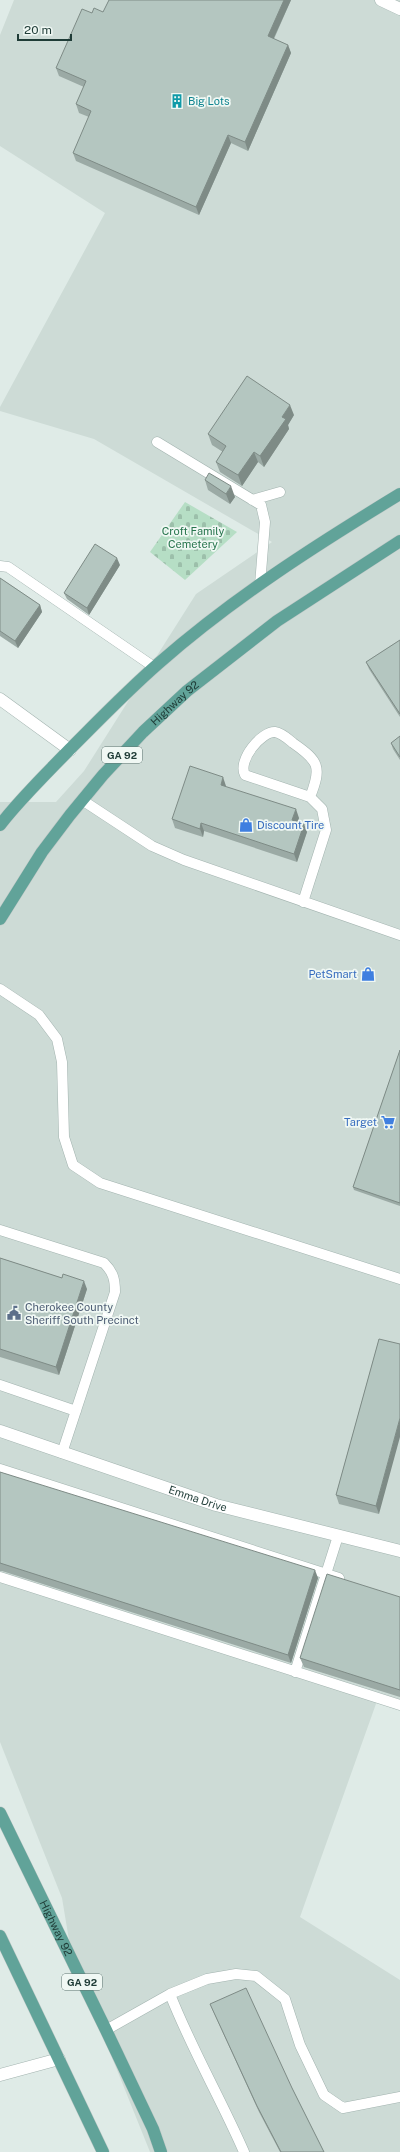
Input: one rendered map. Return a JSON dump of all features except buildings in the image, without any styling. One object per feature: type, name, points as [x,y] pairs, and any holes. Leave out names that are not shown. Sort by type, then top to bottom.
[{"type":"main road","points":[[0,825],[33,786],[112,706],[204,626],[331,536],[400,494]]},
{"type":"main road","name":"Highway 92","points":[[0,919],[42,852],[82,800],[143,732],[187,691],[277,621],[400,541]]},
{"type":"main road","name":"Highway 92","points":[[0,1813],[106,2030],[153,2129],[161,2152]]},
{"type":"main road","points":[[0,1936],[103,2152]]},
{"type":"street","points":[[381,0],[396,5]]},
{"type":"street","points":[[0,700],[70,750]]},
{"type":"street","name":"Emma Drive","points":[[0,1431],[62,1454],[216,1505],[400,1551]]},
{"type":"street","points":[[0,2075],[59,2059]]},
{"type":"lane","points":[[157,442],[261,505],[265,522],[260,585]]},
{"type":"lane","points":[[252,500],[280,492]]},
{"type":"lane","points":[[0,566],[8,567],[154,668]]},
{"type":"lane","points":[[303,902],[326,830],[322,809],[310,797],[245,775],[242,769],[243,761],[251,749],[268,734],[275,732],[282,735],[307,753],[316,764],[318,778],[310,797]]},
{"type":"lane","points":[[82,800],[152,846],[184,860],[400,935]]},
{"type":"lane","points":[[0,989],[39,1015],[57,1039],[62,1062],[64,1137],[73,1165],[100,1184],[400,1279]]},
{"type":"lane","points":[[0,1230],[104,1263],[111,1270],[115,1281],[114,1292],[62,1454]]},
{"type":"lane","points":[[0,1385],[76,1411]]},
{"type":"lane","points":[[0,1469],[348,1581]]},
{"type":"lane","points":[[295,1672],[338,1536]]},
{"type":"lane","points":[[0,1577],[400,1705]]},
{"type":"lane","points":[[106,2030],[170,1994],[207,1979],[236,1974],[256,1976],[285,1999],[300,2045],[324,2095],[343,2108],[400,2098]]},
{"type":"lane","points":[[170,1994],[184,2029],[224,2106],[244,2152]]},
{"type":"shaded area","points":[[14,0],[400,0],[400,1708],[377,1701],[300,1917],[400,1980],[400,2152],[150,2152],[72,1958],[62,1898],[0,1742],[0,802],[56,802],[84,771],[196,594],[272,542],[94,439],[0,411],[0,407],[105,213],[0,146],[0,35]]},
{"type":"green space","name":"Croft Family Cemetery","points":[[185,502],[237,532],[185,580],[150,552]]},
{"type":"place","name":"Big Lots","points":[[177,101]]},
{"type":"place","name":"Discount Tire","points":[[246,825]]},
{"type":"place","name":"PetSmart","points":[[368,974]]},
{"type":"place","name":"Target","points":[[388,1122]]},
{"type":"place","name":"Cherokee County Sheriff South Precinct","points":[[14,1313]]}]
